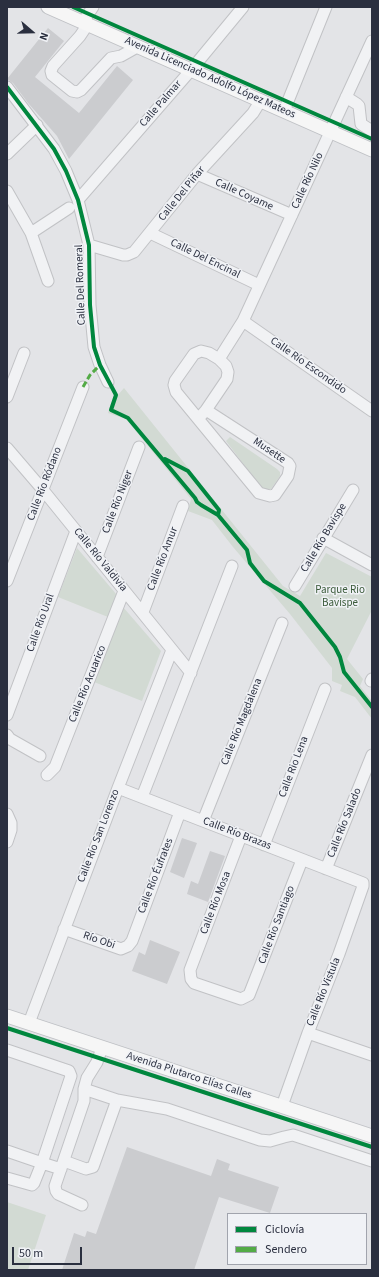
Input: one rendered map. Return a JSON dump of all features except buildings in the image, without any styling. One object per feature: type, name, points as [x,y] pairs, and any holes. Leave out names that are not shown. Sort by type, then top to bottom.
[{"type":"main road","name":"Avenida Licenciado Adolfo López Mateos","points":[[48,7],[372,150]]},
{"type":"main road","name":"Avenida Plutarco Elías Calles","points":[[7,1016],[372,1136]]},
{"type":"street","points":[[93,7],[80,36],[53,66],[51,71],[52,75],[72,92],[77,92],[81,90],[111,58],[121,56],[137,47]]},
{"type":"street","name":"Calle Palmar","points":[[78,200],[191,70],[243,7]]},
{"type":"street","points":[[284,111],[326,7]]},
{"type":"street","name":"Calle Río Nilo","points":[[243,321],[372,41]]},
{"type":"street","name":"Calle Del Romeral","points":[[7,87],[54,148],[66,171],[78,200],[89,245],[91,330],[94,347],[108,382]]},
{"type":"street","points":[[346,97],[359,106],[361,124],[372,131]]},
{"type":"street","name":"Calle Del Piñar","points":[[89,245],[127,255],[134,252],[197,174],[253,113],[261,100]]},
{"type":"street","points":[[7,154],[37,125]]},
{"type":"street","name":"Calle Coyame","points":[[197,174],[292,216]]},
{"type":"street","points":[[7,191],[31,233],[48,281]]},
{"type":"street","points":[[31,233],[68,208]]},
{"type":"street","name":"Calle Del Encinal","points":[[150,233],[259,285]]},
{"type":"street","points":[[203,414],[227,379],[228,372],[226,366],[219,359],[243,321]]},
{"type":"street","name":"Calle Río Escondido","points":[[243,321],[372,412]]},
{"type":"street","name":"Musette","points":[[203,414],[259,493],[265,496],[275,495],[288,476],[290,466],[288,463],[203,414],[176,392],[174,385],[175,381],[194,354],[201,351],[209,353],[219,359]]},
{"type":"street","points":[[7,397],[24,353]]},
{"type":"street","name":"Calle Río Ródano","points":[[7,581],[83,387]]},
{"type":"street","name":"Calle Río Niger","points":[[97,556],[139,446]]},
{"type":"street","name":"Calle Río Valdivia","points":[[7,448],[43,490],[124,591],[143,612],[191,673]]},
{"type":"street","name":"Calle Río Bavispe","points":[[294,586],[353,490]]},
{"type":"street","name":"Calle Río Amur","points":[[143,612],[184,506]]},
{"type":"street","name":"Calle Río Ural","points":[[7,715],[76,531]]},
{"type":"street","points":[[323,538],[372,565]]},
{"type":"street","points":[[142,798],[232,566]]},
{"type":"street","name":"Calle Río Acuarico","points":[[47,775],[55,767],[124,591]]},
{"type":"street","name":"Calle Río Magdalena","points":[[203,821],[282,623]]},
{"type":"street","name":"Calle Río San Lorenzo","points":[[29,1023],[172,650]]},
{"type":"street","name":"Calle Rio Lena","points":[[264,845],[325,689]]},
{"type":"street","points":[[7,735],[10,739],[40,756]]},
{"type":"street","name":"Calle Río Salado","points":[[326,869],[372,755]]},
{"type":"street","name":"Calle Río Brazas","points":[[118,788],[357,881]]},
{"type":"street","name":"Calle Río Éufrates","points":[[132,940],[180,812]]},
{"type":"street","points":[[7,814],[11,823],[11,830],[7,842]]},
{"type":"street","name":"Calle Río Mosa","points":[[242,836],[190,970],[190,979],[194,983],[241,999],[249,995],[252,990]]},
{"type":"street","name":"Calle Río Santiago","points":[[252,990],[302,860]]},
{"type":"street","name":"Calle Río Vistula","points":[[282,1106],[363,886],[363,883],[357,881]]},
{"type":"street","name":"Río Obi","points":[[64,929],[121,949],[128,946],[132,940]]},
{"type":"street","points":[[308,1033],[372,1055]]},
{"type":"street","points":[[82,1205],[62,1197],[56,1191],[55,1186],[84,1101],[84,1089],[87,1078],[97,1062],[102,1048]]},
{"type":"street","points":[[7,1050],[69,1071],[70,1073],[42,1163],[34,1183],[32,1185],[7,1178]]},
{"type":"street","points":[[84,1089],[117,1100],[167,1109],[260,1140],[270,1141],[293,1135],[372,1161]]},
{"type":"street","points":[[7,1151],[42,1163],[86,1169],[93,1167],[117,1100]]},
{"type":"green space","name":"Parque Rio Bavispe","points":[[124,388],[283,586],[300,596],[326,553],[372,577],[372,610],[347,659],[363,679],[360,686],[372,701],[372,719],[355,697],[340,691],[342,685],[332,681],[332,668],[290,614],[212,520],[188,511],[191,499],[126,419],[108,413],[111,403]]},
{"type":"green space","points":[[230,437],[280,472],[280,476],[271,489],[264,490],[260,486],[226,441]]},
{"type":"green space","points":[[77,548],[117,595],[108,617],[58,597]]},
{"type":"green space","points":[[123,607],[161,651],[142,701],[94,682]]},
{"type":"green space","points":[[7,1202],[46,1215],[28,1270],[7,1270]]},
{"type":"marked path","points":[[83,387],[90,375],[100,365]]},
{"type":"cycle path","points":[[73,7],[372,139]]},
{"type":"cycle path","points":[[7,87],[54,149],[66,171],[78,200],[89,245],[90,305],[94,347],[100,365],[116,395],[111,410],[128,418],[197,502],[218,515],[247,550],[250,563],[264,581],[300,603],[335,647],[340,657],[344,672],[372,707]]},
{"type":"cycle path","points":[[165,459],[188,471],[219,510],[218,515]]},
{"type":"cycle path","points":[[7,1028],[372,1147]]}]
